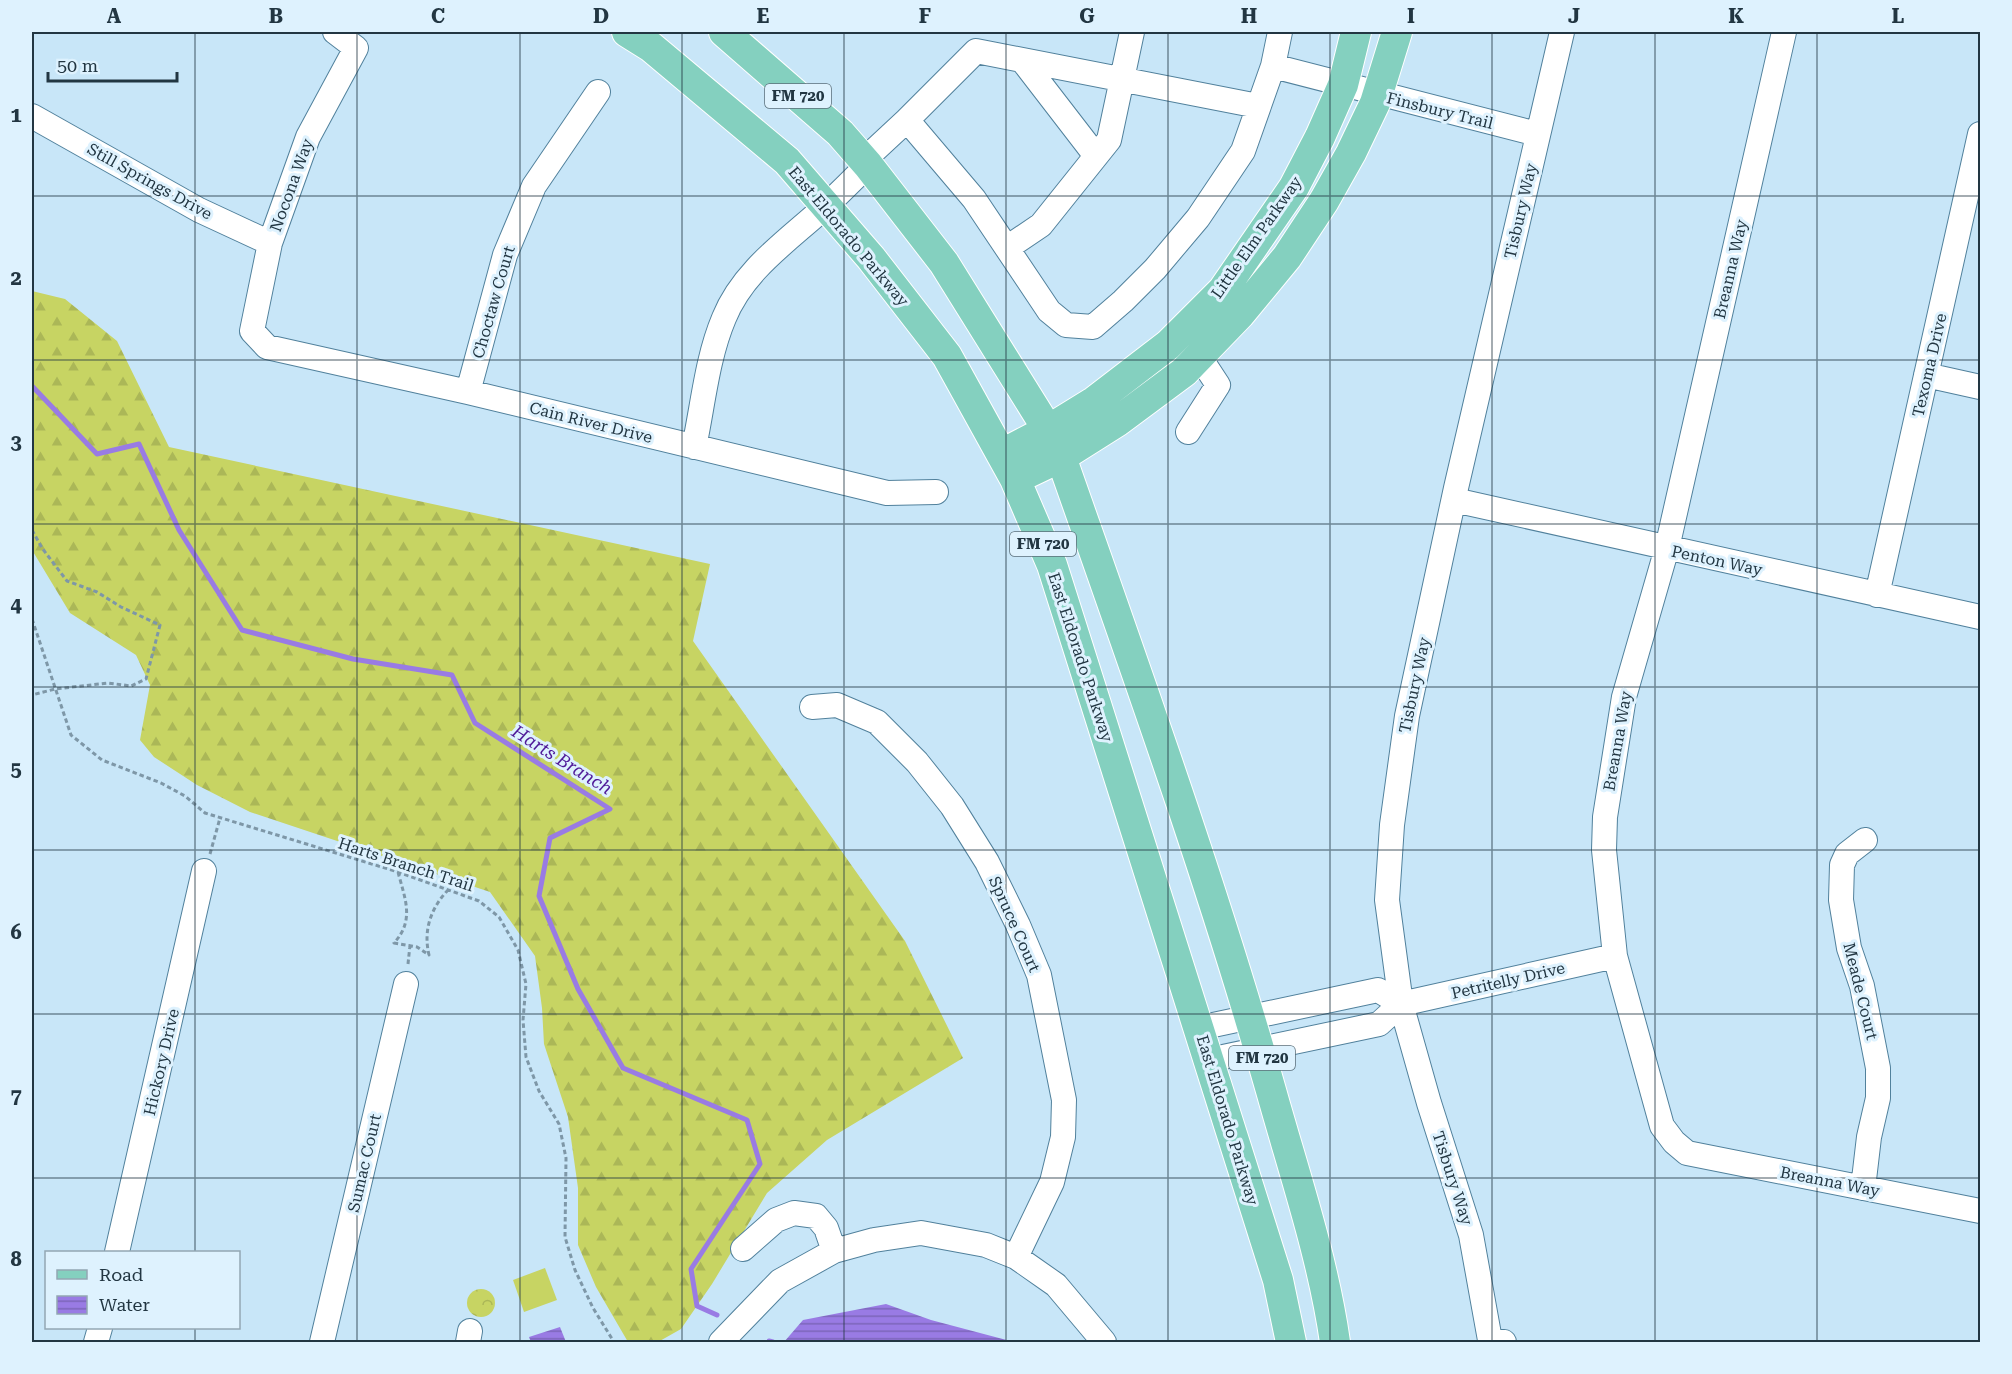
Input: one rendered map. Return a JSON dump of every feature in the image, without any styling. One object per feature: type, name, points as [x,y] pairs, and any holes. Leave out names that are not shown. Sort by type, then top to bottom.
[{"type":"main road","name":"East Eldorado Parkway","points":[[627,32],[651,47],[787,161],[871,258],[947,356],[1009,466],[1052,564],[1278,1280],[1291,1342]]},
{"type":"main road","name":"FM 720","points":[[724,32],[840,133],[866,163],[944,263],[1048,430],[1061,457],[1163,747],[1260,1050],[1319,1259],[1335,1342]]},
{"type":"main road","name":"Little Elm Parkway","points":[[1009,466],[1048,430],[1095,401],[1168,345],[1223,290],[1294,188],[1343,85],[1356,32]]},
{"type":"main road","name":"Little Elm Parkway","points":[[1009,466],[1061,457],[1118,422],[1184,372],[1240,314],[1287,257],[1324,201],[1378,94],[1397,32]]},
{"type":"main road","points":[[1114,761],[1163,747]]},
{"type":"street","name":"Nocona Way","points":[[252,331],[270,243],[308,136],[356,48],[335,32]]},
{"type":"street","points":[[1007,248],[1041,225],[1109,140],[1132,32]]},
{"type":"street","points":[[907,120],[974,199],[1049,311],[1066,325],[1093,327],[1155,269],[1198,218],[1243,151],[1273,66],[1280,32]]},
{"type":"street","name":"Tisbury Way","points":[[1497,1341],[1471,1235],[1429,1103],[1401,1004],[1387,900],[1392,825],[1407,716],[1454,500],[1562,32]]},
{"type":"street","name":"Breanna Way","points":[[1784,32],[1667,548],[1624,697],[1605,817],[1605,850],[1615,956],[1662,1126],[1674,1142],[1687,1153],[1980,1211]]},
{"type":"street","points":[[694,447],[715,343],[738,291],[759,265],[826,206],[978,41],[1022,60],[1258,106]]},
{"type":"street","points":[[1022,60],[1096,156]]},
{"type":"street","name":"Finsbury Trail","points":[[1273,66],[1537,134]]},
{"type":"street","name":"Choctaw Court","points":[[468,392],[505,255],[534,186],[598,92]]},
{"type":"street","name":"Still Springs Drive","points":[[32,116],[199,210],[270,243]]},
{"type":"street","name":"Texoma Drive","points":[[1877,595],[1979,150]]},
{"type":"street","name":"Cain River Drive","points":[[252,331],[267,347],[468,392],[887,493],[936,492]]},
{"type":"street","points":[[1188,432],[1218,385],[1199,356]]},
{"type":"street","points":[[1926,375],[1980,387]]},
{"type":"street","name":"Penton Way","points":[[1454,500],[1980,617]]},
{"type":"street","name":"Spruce Court","points":[[812,707],[837,705],[877,722],[917,762],[952,806],[987,862],[1039,975],[1064,1100],[1063,1137],[1052,1182],[1016,1257]]},
{"type":"street","name":"Meade Court","points":[[1863,1188],[1869,1137],[1878,1098],[1878,1068],[1862,986],[1849,948],[1841,900],[1842,864],[1847,854],[1866,840]]},
{"type":"street","name":"Hickory Drive","points":[[117,1251],[204,871]]},
{"type":"street","name":"Petritelly Drive","points":[[1209,1060],[1379,1024],[1401,1004],[1615,956]]},
{"type":"street","name":"Sumac Court","points":[[322,1342],[406,984]]},
{"type":"street","points":[[1199,1028],[1378,990],[1401,1004]]},
{"type":"street","points":[[743,1249],[776,1220],[795,1213],[816,1216],[826,1228],[834,1251]]},
{"type":"street","points":[[721,1342],[780,1281],[834,1251],[874,1240],[921,1233],[986,1245],[1016,1257],[1056,1286],[1104,1342]]},
{"type":"path","points":[[32,530],[42,548],[67,581],[97,592],[121,607],[160,625],[146,679],[131,686],[108,683],[55,689],[32,695]]},
{"type":"path","name":"Harts Branch Trail","points":[[32,619],[71,735],[102,760],[161,783],[185,796],[205,813],[398,872],[479,901],[499,917],[518,950],[526,984],[523,1020],[526,1057],[538,1091],[560,1124],[566,1158],[565,1237],[579,1279],[593,1308],[614,1342]]},
{"type":"path","points":[[204,871],[220,818]]},
{"type":"path","points":[[398,872],[408,918],[402,935],[394,944],[417,947],[429,955],[426,942],[427,926],[437,902],[448,890]]},
{"type":"green space","points":[[32,291],[65,299],[117,341],[169,447],[710,564],[693,641],[905,941],[963,1058],[827,1140],[767,1193],[712,1284],[681,1329],[658,1342],[628,1342],[596,1287],[578,1245],[578,1188],[568,1117],[544,1044],[535,956],[490,892],[250,812],[197,785],[154,757],[140,740],[150,685],[136,655],[70,613],[32,550]]},
{"type":"green space","points":[[545,1268],[557,1300],[524,1312],[513,1280]]},
{"type":"green space","points":[[481,1289],[491,1293],[495,1303],[491,1313],[481,1317],[471,1313],[467,1303],[471,1293]]},
{"type":"water","points":[[886,1304],[931,1320],[1014,1342],[784,1342],[803,1320]]},
{"type":"water","points":[[560,1327],[566,1342],[531,1342],[529,1337]]},
{"type":"waterway","name":"Harts Branch","points":[[32,386],[97,454],[139,444],[179,530],[242,630],[353,659],[452,675],[475,723],[610,809],[550,838],[539,896],[578,989],[623,1068],[747,1120],[760,1164],[691,1269],[697,1306],[717,1315]]},
{"type":"waterway","name":"Harts Branch","points":[[769,1341],[773,1342]]}]
